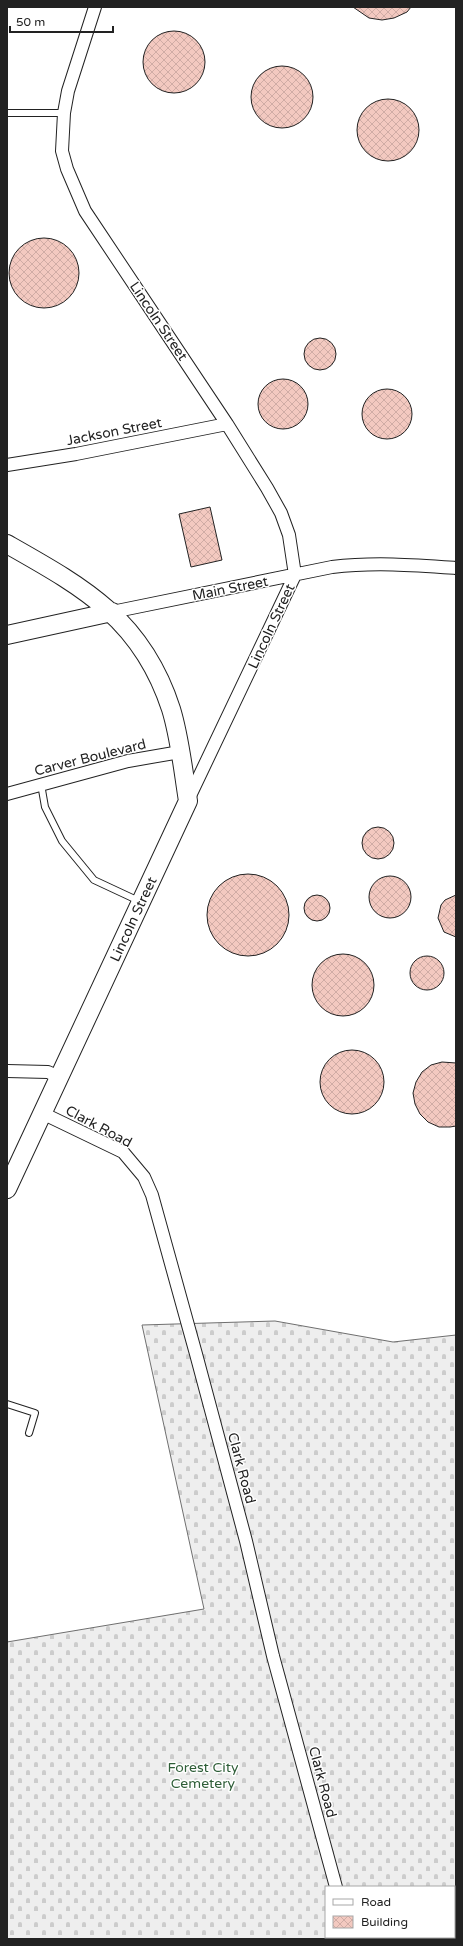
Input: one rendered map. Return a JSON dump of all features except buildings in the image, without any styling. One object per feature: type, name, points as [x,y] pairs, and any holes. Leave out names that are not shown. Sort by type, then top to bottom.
[{"type":"main road","points":[[7,544],[71,580],[112,612],[139,644],[163,687],[171,709],[188,801]]},
{"type":"main road","name":"Main Street","points":[[7,635],[112,612]]},
{"type":"main road","name":"Lincoln Street","points":[[7,1189],[188,801]]},
{"type":"street","name":"Lincoln Street","points":[[95,7],[68,91],[64,113],[62,151],[74,189],[85,211],[226,424],[281,513],[290,543],[295,575],[188,801]]},
{"type":"street","name":"Jackson Street","points":[[7,465],[76,454],[226,424]]},
{"type":"street","name":"Main Street","points":[[112,612],[332,567],[376,563],[456,568]]},
{"type":"street","name":"Carver Boulevard","points":[[7,794],[128,761],[180,752]]},
{"type":"street","points":[[7,1071],[48,1072],[59,1077]]},
{"type":"street","name":"Clark Road","points":[[42,1113],[123,1152],[144,1177],[152,1195],[246,1541],[273,1656],[336,1886]]},
{"type":"lane","points":[[7,113],[64,113]]},
{"type":"lane","points":[[41,784],[45,807],[62,841],[94,880],[141,902]]},
{"type":"lane","points":[[7,1404],[35,1413],[29,1433]]},
{"type":"green space","name":"Forest City Cemetery","points":[[275,1321],[393,1342],[456,1335],[456,1939],[7,1939],[7,1642],[204,1609],[142,1325]]}]
